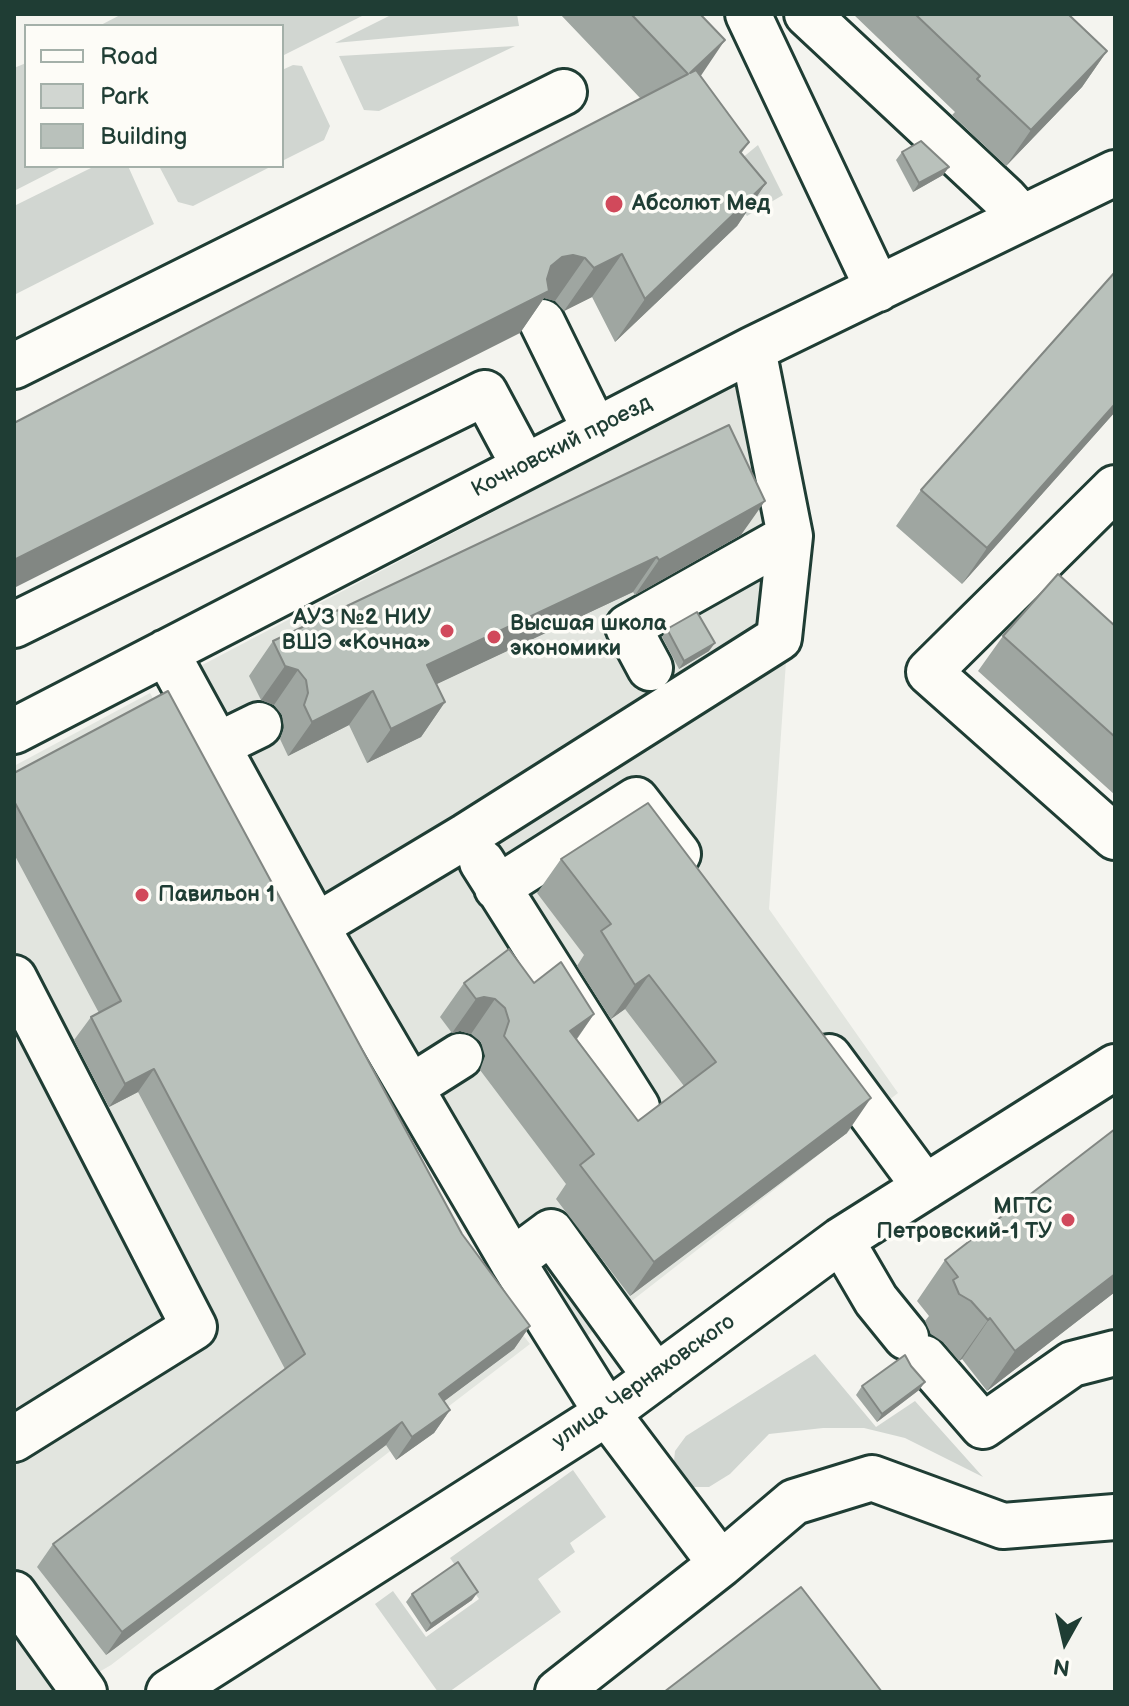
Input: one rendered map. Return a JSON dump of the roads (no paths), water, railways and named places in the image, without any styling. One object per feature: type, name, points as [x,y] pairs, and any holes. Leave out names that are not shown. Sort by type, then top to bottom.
[{"type":"street","points":[[748,14],[878,289]]},
{"type":"street","points":[[807,14],[1021,217]]},
{"type":"street","points":[[14,366],[564,92]]},
{"type":"street","name":"Кочновский проезд","points":[[14,731],[753,349],[1115,173]]},
{"type":"street","points":[[542,322],[595,430]]},
{"type":"street","points":[[316,926],[466,836],[779,638],[790,536],[753,349]]},
{"type":"street","points":[[14,625],[485,393],[524,466]]},
{"type":"street","points":[[1115,488],[929,672],[1115,837]]},
{"type":"street","points":[[650,668],[628,627],[790,536]]},
{"type":"street","points":[[166,652],[316,926],[512,1261],[607,1413],[721,1564]]},
{"type":"street","points":[[216,746],[259,725]]},
{"type":"street","points":[[497,888],[636,800],[704,890]]},
{"type":"street","points":[[466,836],[637,1107]]},
{"type":"street","points":[[14,978],[194,1327],[14,1439]]},
{"type":"street","points":[[806,1026],[925,1187]]},
{"type":"street","points":[[411,1087],[460,1056]]},
{"type":"street","name":"улица Черняховского","points":[[169,1692],[607,1413],[841,1240],[1115,1067]]},
{"type":"street","points":[[512,1261],[551,1232],[656,1377]]},
{"type":"street","points":[[841,1240],[876,1300],[983,1426],[1072,1364],[1115,1353]]},
{"type":"street","points":[[558,1692],[721,1564],[794,1502],[872,1478],[1003,1526],[1115,1517]]},
{"type":"street","points":[[14,1594],[84,1692]]},
{"type":"place","name":"Абсолют Мед","points":[[614,204]]},
{"type":"place","name":"АУЗ №2 НИУ ВШЭ «Кочна»","points":[[447,631]]},
{"type":"place","name":"Высшая школа экономики","points":[[494,637]]},
{"type":"place","name":"Павильон 1","points":[[142,895]]},
{"type":"place","name":"МГТС Петровский-1 ТУ","points":[[1068,1220]]}]
